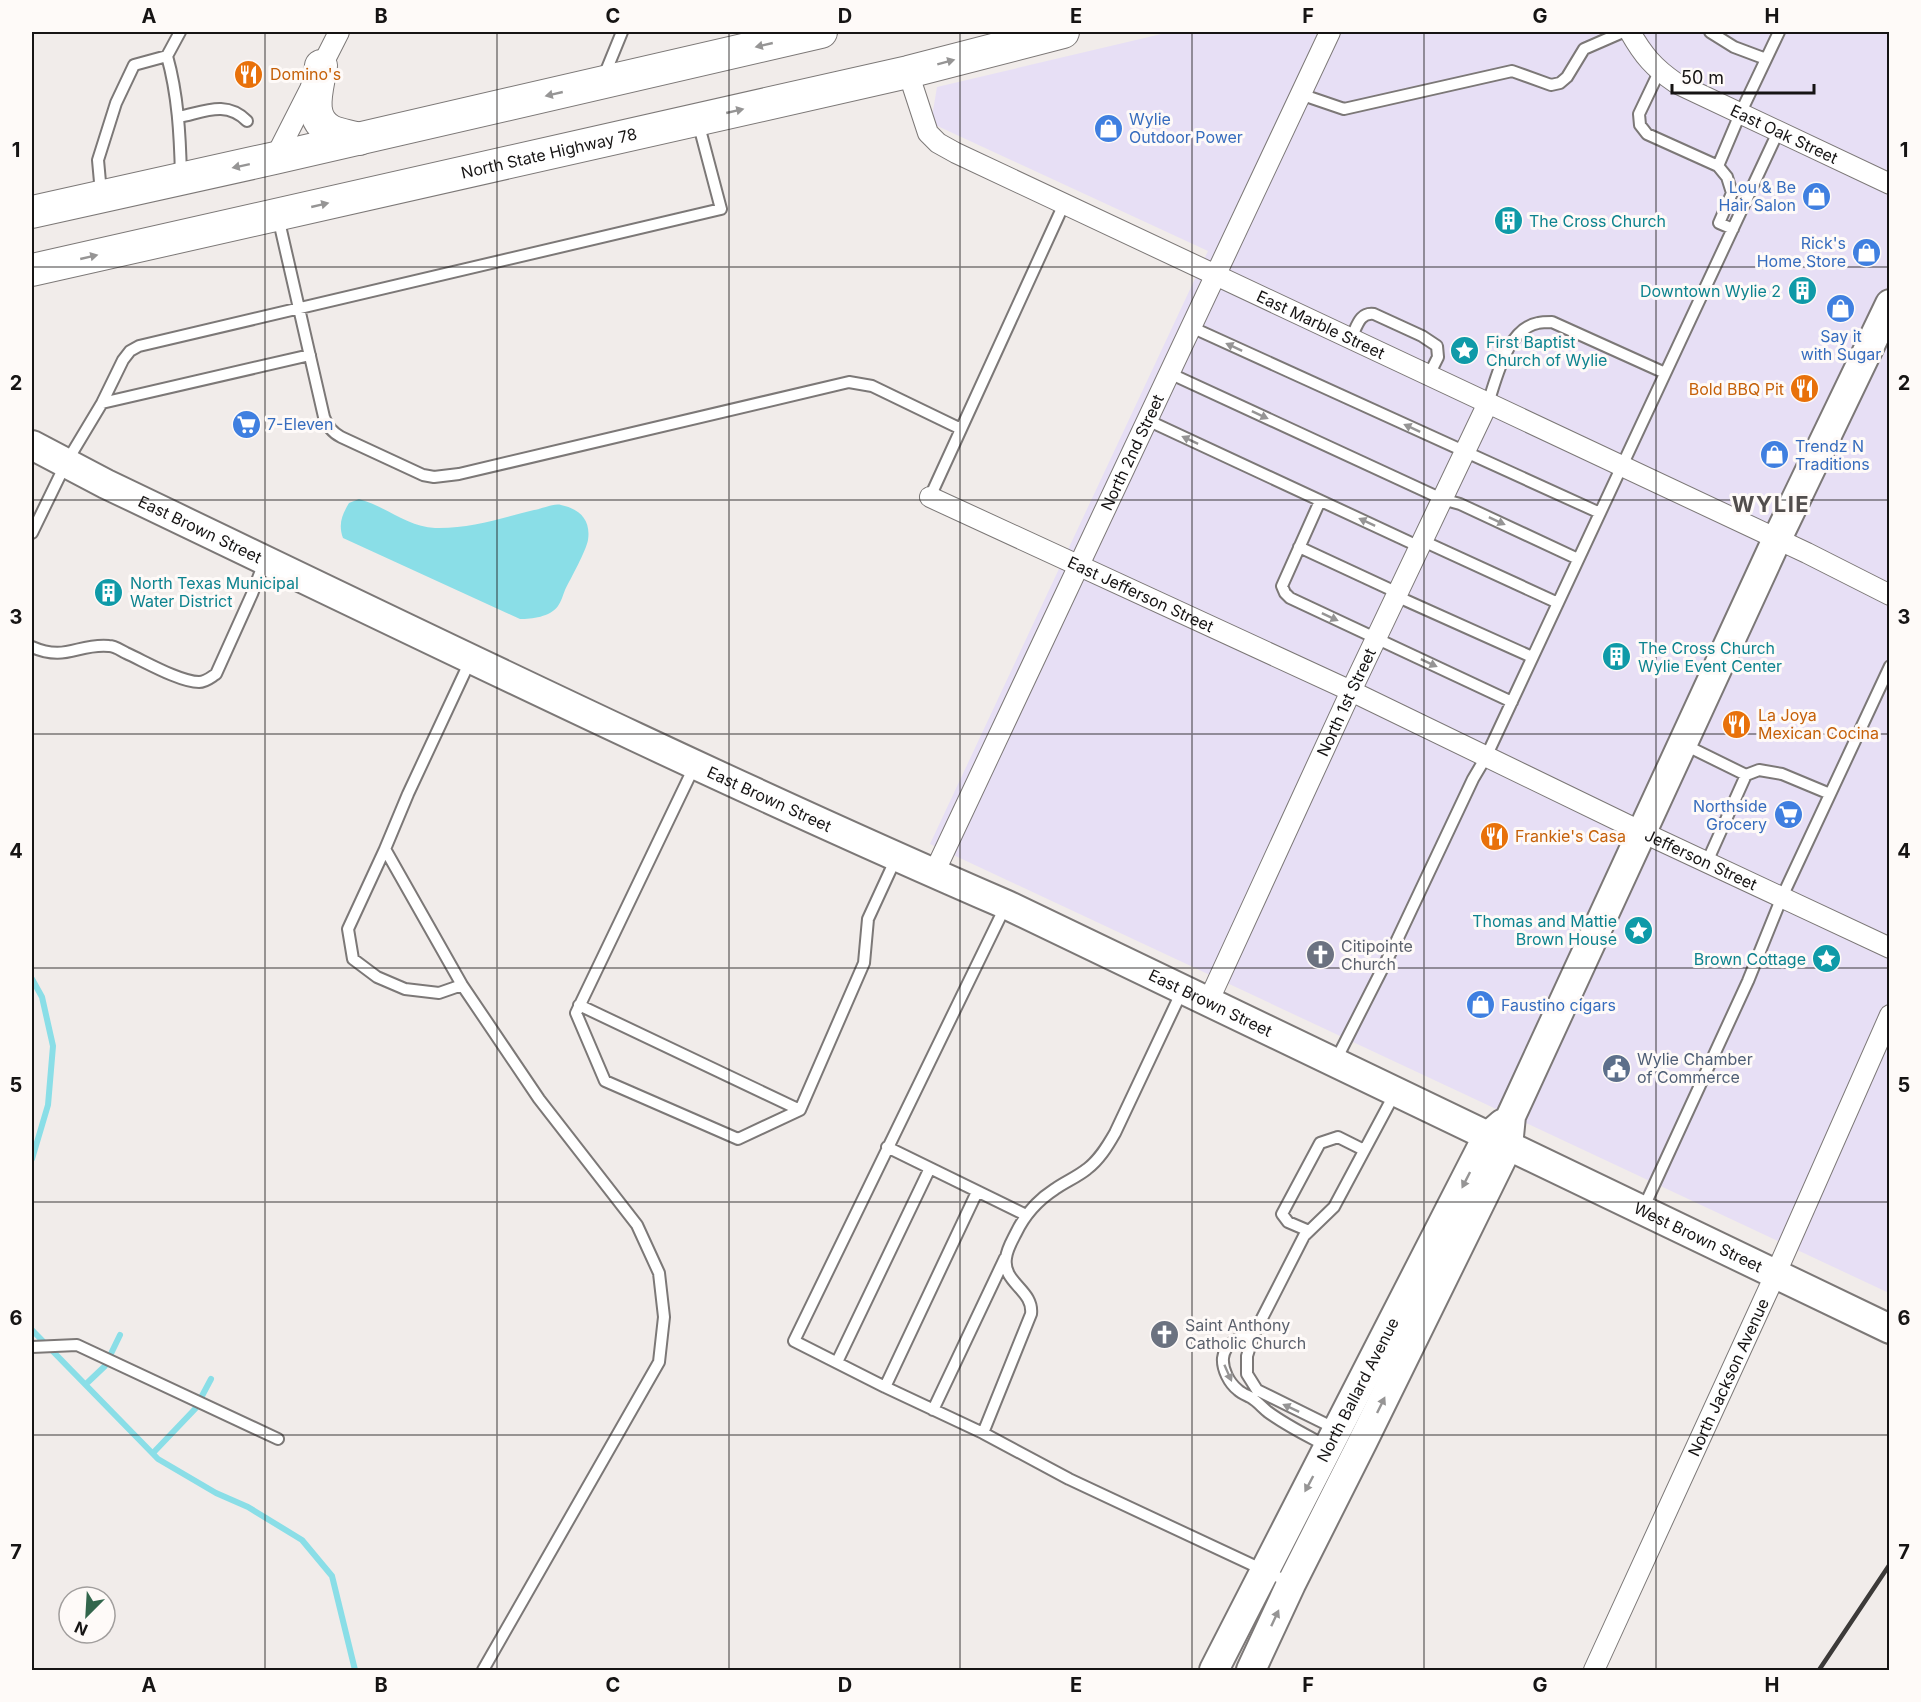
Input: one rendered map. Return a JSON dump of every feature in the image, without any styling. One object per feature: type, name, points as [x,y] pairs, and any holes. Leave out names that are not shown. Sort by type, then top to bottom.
[{"type":"main road","points":[[32,212],[821,32]]},
{"type":"main road","name":"North State Highway 78","points":[[32,270],[908,72],[1063,32]]},
{"type":"main road","points":[[321,66],[315,104],[319,121],[331,130],[359,139]]},
{"type":"main road","name":"North Ballard Avenue","points":[[1251,1671],[1291,1584],[1346,1444],[1510,1116],[1777,539],[1890,304]]},
{"type":"main road","name":"East Brown Street","points":[[32,445],[471,658],[695,764],[1006,904],[1498,1141]]},
{"type":"main road","name":"West Brown Street","points":[[1498,1141],[1890,1329]]},
{"type":"main road","name":"North Ballard Avenue","points":[[1214,1671],[1264,1571],[1346,1444]]},
{"type":"street","points":[[275,158],[339,32]]},
{"type":"street","name":"North 2nd Street","points":[[934,873],[1077,565],[1330,32]]},
{"type":"street","name":"East Oak Street","points":[[1630,32],[1648,60],[1659,72],[1676,83],[1890,184]]},
{"type":"street","name":"East Marble Street","points":[[908,72],[928,133],[938,143],[1777,539],[1890,595]]},
{"type":"street","name":"North 1st Street","points":[[1208,1002],[1488,403]]},
{"type":"street","name":"East Jefferson Street","points":[[930,497],[1351,692]]},
{"type":"street","name":"Jefferson Street","points":[[1351,692],[1890,948]]},
{"type":"street","name":"North Jackson Avenue","points":[[1594,1671],[1776,1273],[1890,1016]]},
{"type":"lane","points":[[180,32],[167,56],[179,117],[181,179]]},
{"type":"lane","points":[[602,82],[622,32]]},
{"type":"lane","points":[[1300,94],[1344,109],[1512,71],[1551,85],[1560,83],[1567,77],[1584,50],[1623,32]]},
{"type":"lane","points":[[1710,32],[1734,47],[1766,59]]},
{"type":"lane","points":[[1718,166],[1779,32]]},
{"type":"lane","points":[[101,197],[98,160],[116,103],[134,65],[167,56]]},
{"type":"lane","points":[[1659,72],[1639,114],[1640,125],[1647,134],[1718,166],[1727,177],[1732,193],[1719,223],[1733,229]]},
{"type":"lane","points":[[179,117],[221,108],[238,112],[247,121]]},
{"type":"lane","points":[[32,533],[66,463],[130,351],[140,346],[721,209],[697,120]]},
{"type":"lane","points":[[1335,1063],[1486,757],[1778,132]]},
{"type":"lane","points":[[930,497],[1064,204]]},
{"type":"lane","points":[[278,214],[324,417],[332,432],[394,462],[434,477],[459,474],[849,382],[872,386],[961,429]]},
{"type":"lane","points":[[1351,339],[1361,317],[1368,313],[1422,336],[1437,346],[1438,352],[1429,375]]},
{"type":"lane","points":[[1488,403],[1508,348],[1520,332],[1536,323],[1552,322],[1665,373]]},
{"type":"lane","points":[[1191,327],[1600,513]]},
{"type":"lane","points":[[102,403],[310,355]]},
{"type":"lane","points":[[1169,373],[1442,500],[1460,504],[1578,559]]},
{"type":"lane","points":[[1147,420],[1320,501],[1558,603]]},
{"type":"lane","points":[[1320,501],[1282,586],[1285,593],[1290,598],[1512,702]]},
{"type":"lane","points":[[1299,547],[1532,657]]},
{"type":"lane","points":[[32,647],[46,653],[64,653],[93,646],[111,646],[178,677],[199,682],[208,680],[216,674],[265,560]]},
{"type":"lane","points":[[462,985],[439,993],[405,990],[377,977],[353,959],[348,929],[471,658]]},
{"type":"lane","points":[[1642,1209],[1748,981],[1782,897],[1890,666]]},
{"type":"lane","points":[[1683,744],[1746,775]]},
{"type":"lane","points":[[695,764],[576,1013],[605,1081],[738,1139],[800,1110],[864,963],[868,919],[897,856]]},
{"type":"lane","points":[[1707,862],[1746,775],[1759,770],[1782,774],[1830,794]]},
{"type":"lane","points":[[385,849],[462,985],[539,1099],[637,1225],[659,1273],[664,1317],[659,1362],[483,1671]]},
{"type":"lane","points":[[1006,904],[794,1341],[983,1433],[1069,1479],[1291,1584]]},
{"type":"lane","points":[[933,1410],[1026,1215],[1054,1189],[1098,1159],[1107,1147],[1183,990]]},
{"type":"lane","points":[[579,1005],[800,1110]]},
{"type":"lane","points":[[1346,1444],[1290,1427],[1268,1412],[1254,1394],[1247,1374],[1246,1356],[1254,1334],[1304,1236],[1334,1207],[1395,1092]]},
{"type":"lane","points":[[1309,1231],[1288,1222],[1282,1214],[1320,1143],[1338,1137],[1364,1150]]},
{"type":"lane","points":[[887,1147],[1026,1215]]},
{"type":"lane","points":[[837,1362],[930,1168]]},
{"type":"lane","points":[[885,1387],[977,1192]]},
{"type":"lane","points":[[983,1433],[1031,1314],[1032,1306],[1029,1298],[1014,1284],[1007,1272],[1005,1260],[1007,1253]]},
{"type":"lane","points":[[1254,1334],[1238,1338],[1229,1345],[1223,1355],[1223,1366],[1228,1378],[1238,1390],[1254,1394],[1346,1444]]},
{"type":"lane","points":[[32,1347],[77,1345],[278,1439]]},
{"type":"shaded area","points":[[1170,32],[1889,32],[1889,1293],[930,844],[1208,251],[931,123],[937,87]]},
{"type":"water","points":[[359,499],[415,524],[435,528],[473,525],[551,505],[561,505],[574,509],[583,516],[588,527],[588,540],[555,610],[535,618],[520,619],[343,538],[341,524],[343,516],[349,503]]},
{"type":"waterway","points":[[32,979],[42,997],[53,1046],[48,1105],[32,1159]]},
{"type":"waterway","points":[[32,1330],[158,1459],[216,1493],[248,1507],[302,1540],[332,1576],[355,1670]]},
{"type":"waterway","points":[[86,1384],[105,1366],[120,1335]]},
{"type":"waterway","points":[[153,1453],[195,1409],[211,1379]]},
{"type":"railway","points":[[1819,1670],[1890,1564]]},
{"type":"place","name":"Domino's","points":[[249,74]]},
{"type":"place","name":"Wylie Outdoor Power","points":[[1108,128]]},
{"type":"place","name":"Lou & Be Hair Salon","points":[[1817,196]]},
{"type":"place","name":"The Cross Church","points":[[1508,221]]},
{"type":"place","name":"Rick's Home Store","points":[[1867,252]]},
{"type":"place","name":"Downtown Wylie 2","points":[[1802,291]]},
{"type":"place","name":"Say it with Sugar","points":[[1841,308]]},
{"type":"place","name":"First Baptist Church of Wylie","points":[[1465,351]]},
{"type":"place","name":"Bold BBQ Pit","points":[[1805,389]]},
{"type":"place","name":"7-Eleven","points":[[246,424]]},
{"type":"place","name":"Trendz N Traditions","points":[[1774,455]]},
{"type":"place","name":"North Texas Municipal Water District","points":[[109,592]]},
{"type":"place","name":"The Cross Church Wylie Event Center","points":[[1617,657]]},
{"type":"place","name":"La Joya Mexican Cocina","points":[[1737,724]]},
{"type":"place","name":"Northside Grocery","points":[[1788,815]]},
{"type":"place","name":"Frankie's Casa","points":[[1494,836]]},
{"type":"place","name":"Thomas and Mattie Brown House","points":[[1638,930]]},
{"type":"place","name":"Citipointe Church","points":[[1320,955]]},
{"type":"place","name":"Brown Cottage","points":[[1827,959]]},
{"type":"place","name":"Faustino cigars","points":[[1480,1005]]},
{"type":"place","name":"Wylie Chamber of Commerce","points":[[1616,1068]]},
{"type":"place","name":"Saint Anthony Catholic Church","points":[[1164,1334]]},
{"type":"district","name":"WYLIE","points":[[1771,504]]}]
